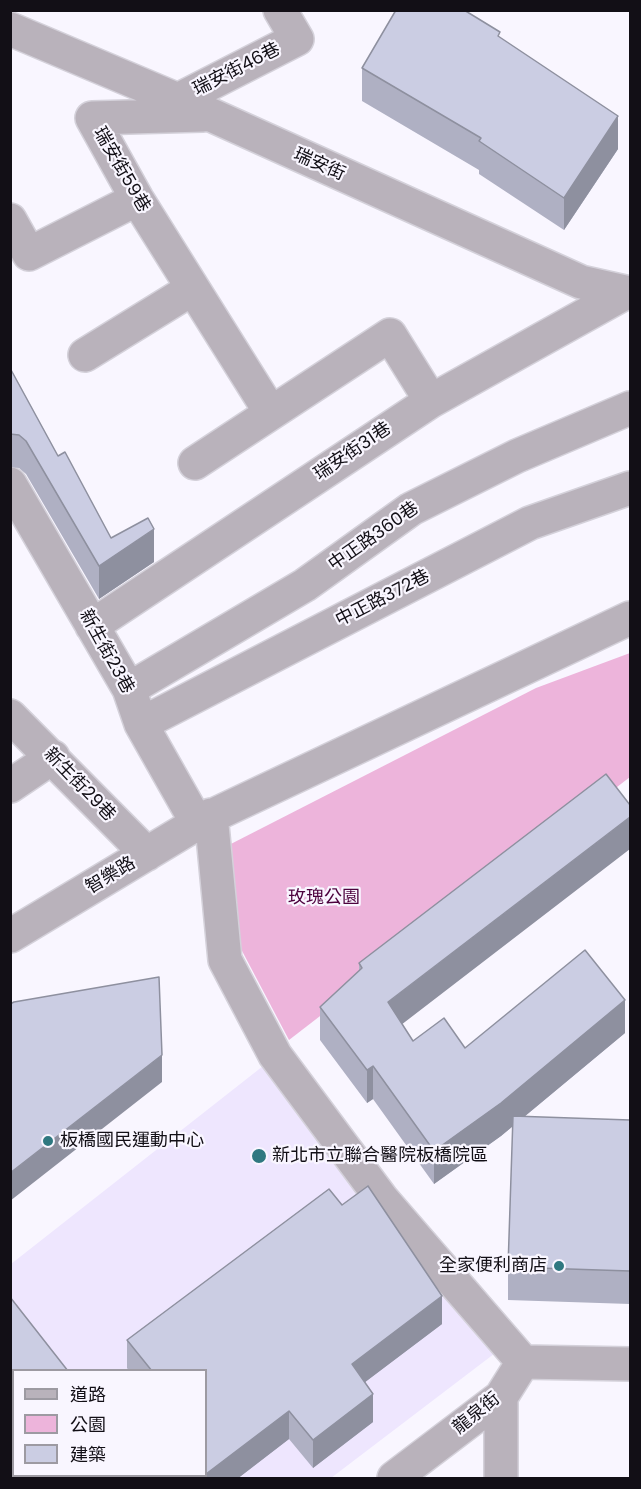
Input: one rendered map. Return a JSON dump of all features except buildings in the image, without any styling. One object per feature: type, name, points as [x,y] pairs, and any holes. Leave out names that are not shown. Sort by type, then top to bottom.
[{"type":"street","name":"瑞安街46巷","points":[[178,100],[297,39],[280,10]]},
{"type":"street","name":"瑞安街","points":[[10,29],[178,100],[580,282],[627,294]]},
{"type":"street","name":"瑞安街59巷","points":[[208,115],[92,118],[192,289],[272,413]]},
{"type":"street","points":[[10,220],[29,254],[137,198]]},
{"type":"street","points":[[85,355],[192,289]]},
{"type":"street","name":"瑞安街31巷","points":[[92,626],[430,401],[627,294]]},
{"type":"street","points":[[195,464],[390,335],[430,401]]},
{"type":"street","name":"中正路360巷","points":[[129,689],[305,585],[411,509],[517,456],[630,408]]},
{"type":"street","name":"新生街23巷","points":[[10,484],[129,689],[141,724],[204,819]]},
{"type":"street","name":"中正路372巷","points":[[141,724],[530,523],[630,488]]},
{"type":"street","points":[[630,618],[204,819],[225,960],[275,1055],[382,1199],[523,1362],[630,1364]]},
{"type":"street","name":"新生街29巷","points":[[10,716],[147,854]]},
{"type":"street","points":[[10,786],[53,757]]},
{"type":"street","name":"智樂路","points":[[10,936],[204,819]]},
{"type":"street","name":"龍泉街","points":[[394,1479],[501,1397],[523,1362]]},
{"type":"street","points":[[501,1397],[501,1479]]},
{"type":"shaded area","name":"新北市立聯合醫院板橋院區","points":[[286,1048],[511,1341],[331,1478],[11,1478],[11,1264]]},
{"type":"green space","name":"玫瑰公園","points":[[630,653],[630,777],[289,1040],[241,949],[223,848],[536,688]]},
{"type":"place","name":"板橋國民運動中心","points":[[48,1141]]},
{"type":"place","name":"新北市立聯合醫院板橋院區","points":[[259,1156]]},
{"type":"place","name":"全家便利商店","points":[[559,1266]]}]
